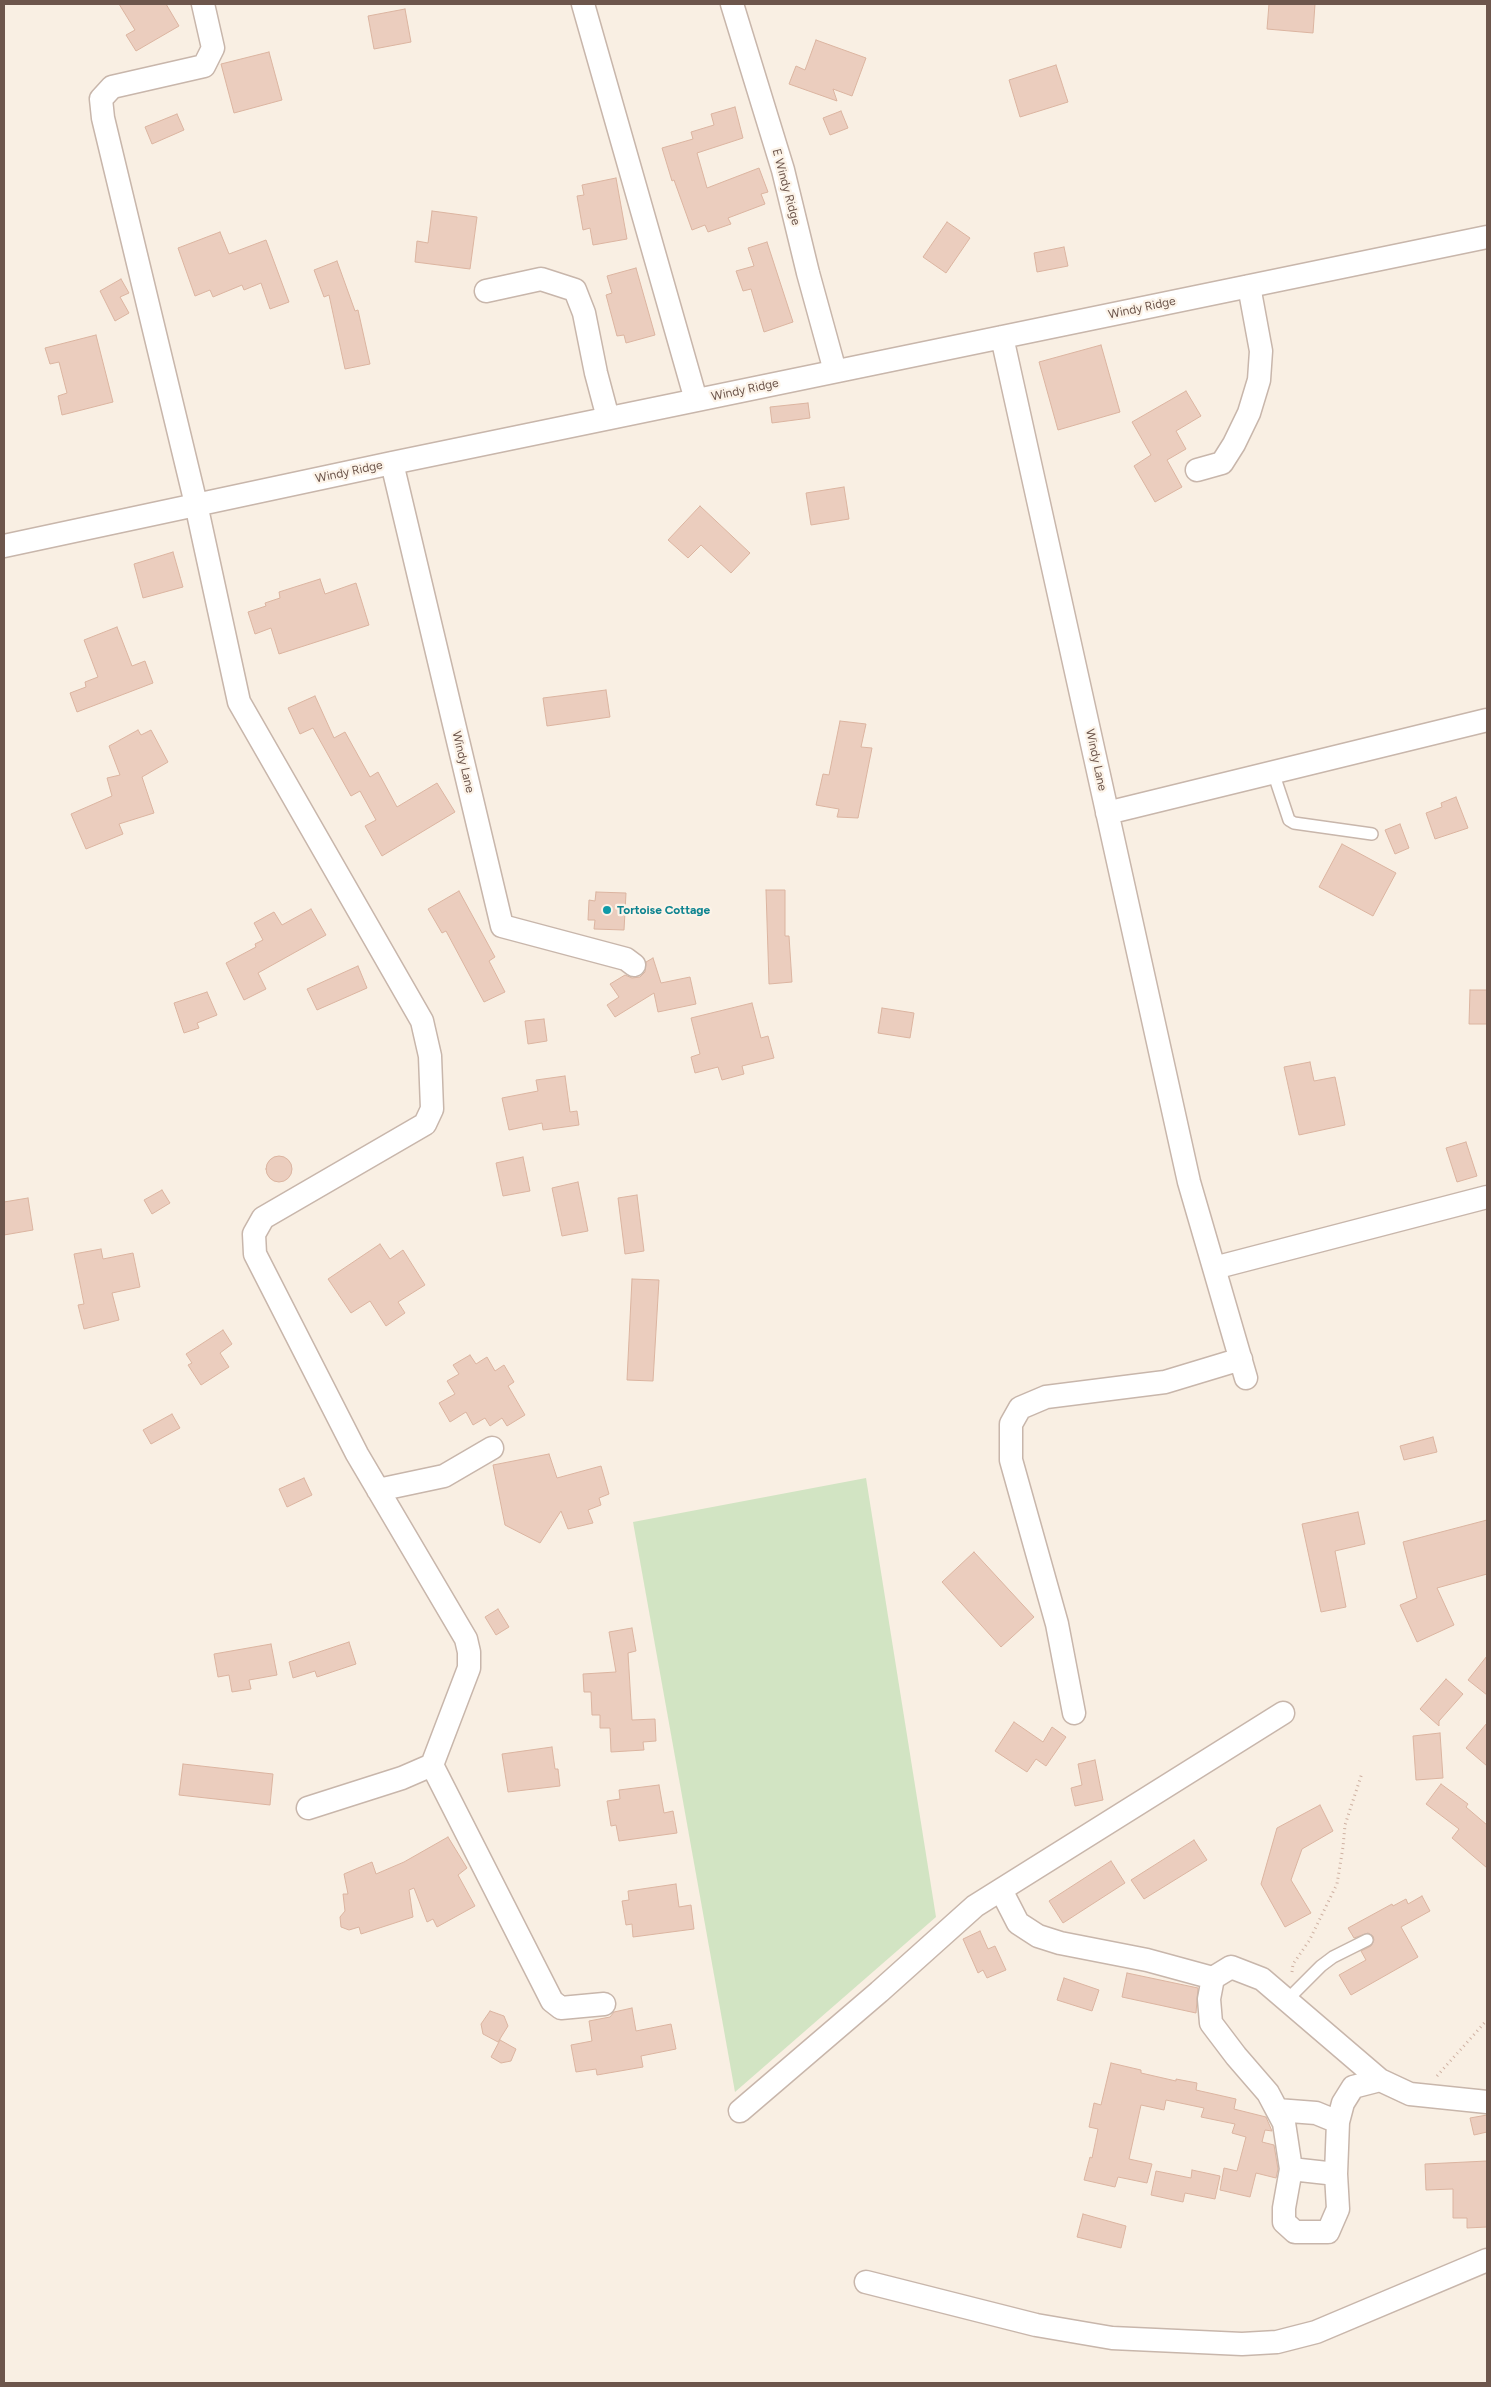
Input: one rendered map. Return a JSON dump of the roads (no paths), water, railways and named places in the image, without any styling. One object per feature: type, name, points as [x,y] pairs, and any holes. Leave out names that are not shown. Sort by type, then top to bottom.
[{"type":"street","points":[[203,4],[213,48],[204,66],[112,87],[101,99],[103,118],[196,504],[239,702],[422,1021],[430,1056],[432,1109],[425,1124],[263,1218],[254,1234],[255,1254],[357,1454],[466,1639],[469,1652],[469,1668],[432,1765],[402,1778],[308,1808]]},
{"type":"street","points":[[583,4],[696,400]]},
{"type":"street","name":"E Windy Ridge","points":[[732,4],[783,170],[808,273],[835,371]]},
{"type":"street","name":"Windy Ridge","points":[[4,546],[392,463],[1487,237]]},
{"type":"street","points":[[486,291],[541,279],[575,290],[584,313],[596,373],[608,418]]},
{"type":"street","points":[[1198,470],[1222,463],[1234,444],[1259,380],[1262,351],[1249,286]]},
{"type":"street","name":"Windy Lane","points":[[1002,337],[1189,1182],[1244,1368],[1165,1382],[1046,1397],[1020,1408],[1012,1424],[1011,1460],[1057,1624],[1074,1712]]},
{"type":"street","name":"Windy Lane","points":[[392,463],[502,926],[626,959],[634,966]]},
{"type":"street","points":[[1107,813],[1487,720]]},
{"type":"street","points":[[1214,1268],[1487,1197]]},
{"type":"street","points":[[378,1490],[444,1476],[492,1448]]},
{"type":"street","points":[[740,2111],[879,1992],[975,1906],[1283,1713]]},
{"type":"street","points":[[432,1765],[552,2001],[561,2008],[604,2004]]},
{"type":"street","points":[[1001,1890],[1018,1923],[1038,1936],[1060,1943],[1147,1960],[1213,1978],[1231,1967],[1262,1980],[1380,2080],[1410,2094],[1487,2102]]},
{"type":"street","points":[[1213,1978],[1209,1999],[1211,2023],[1268,2093],[1284,2123],[1291,2170],[1284,2208],[1284,2222],[1295,2232],[1328,2232],[1338,2209],[1336,2174],[1338,2122],[1343,2103],[1354,2088],[1380,2080]]},
{"type":"street","points":[[1277,2110],[1316,2113],[1338,2122]]},
{"type":"street","points":[[1291,2170],[1336,2174]]},
{"type":"street","points":[[866,2282],[1036,2325],[1112,2338],[1242,2344],[1277,2342],[1316,2332],[1487,2260]]},
{"type":"lane","points":[[1273,772],[1289,820],[1294,823],[1372,834]]},
{"type":"lane","points":[[1287,2000],[1326,1962],[1367,1940]]},
{"type":"place","name":"Tortoise Cottage","points":[[607,910]]}]
